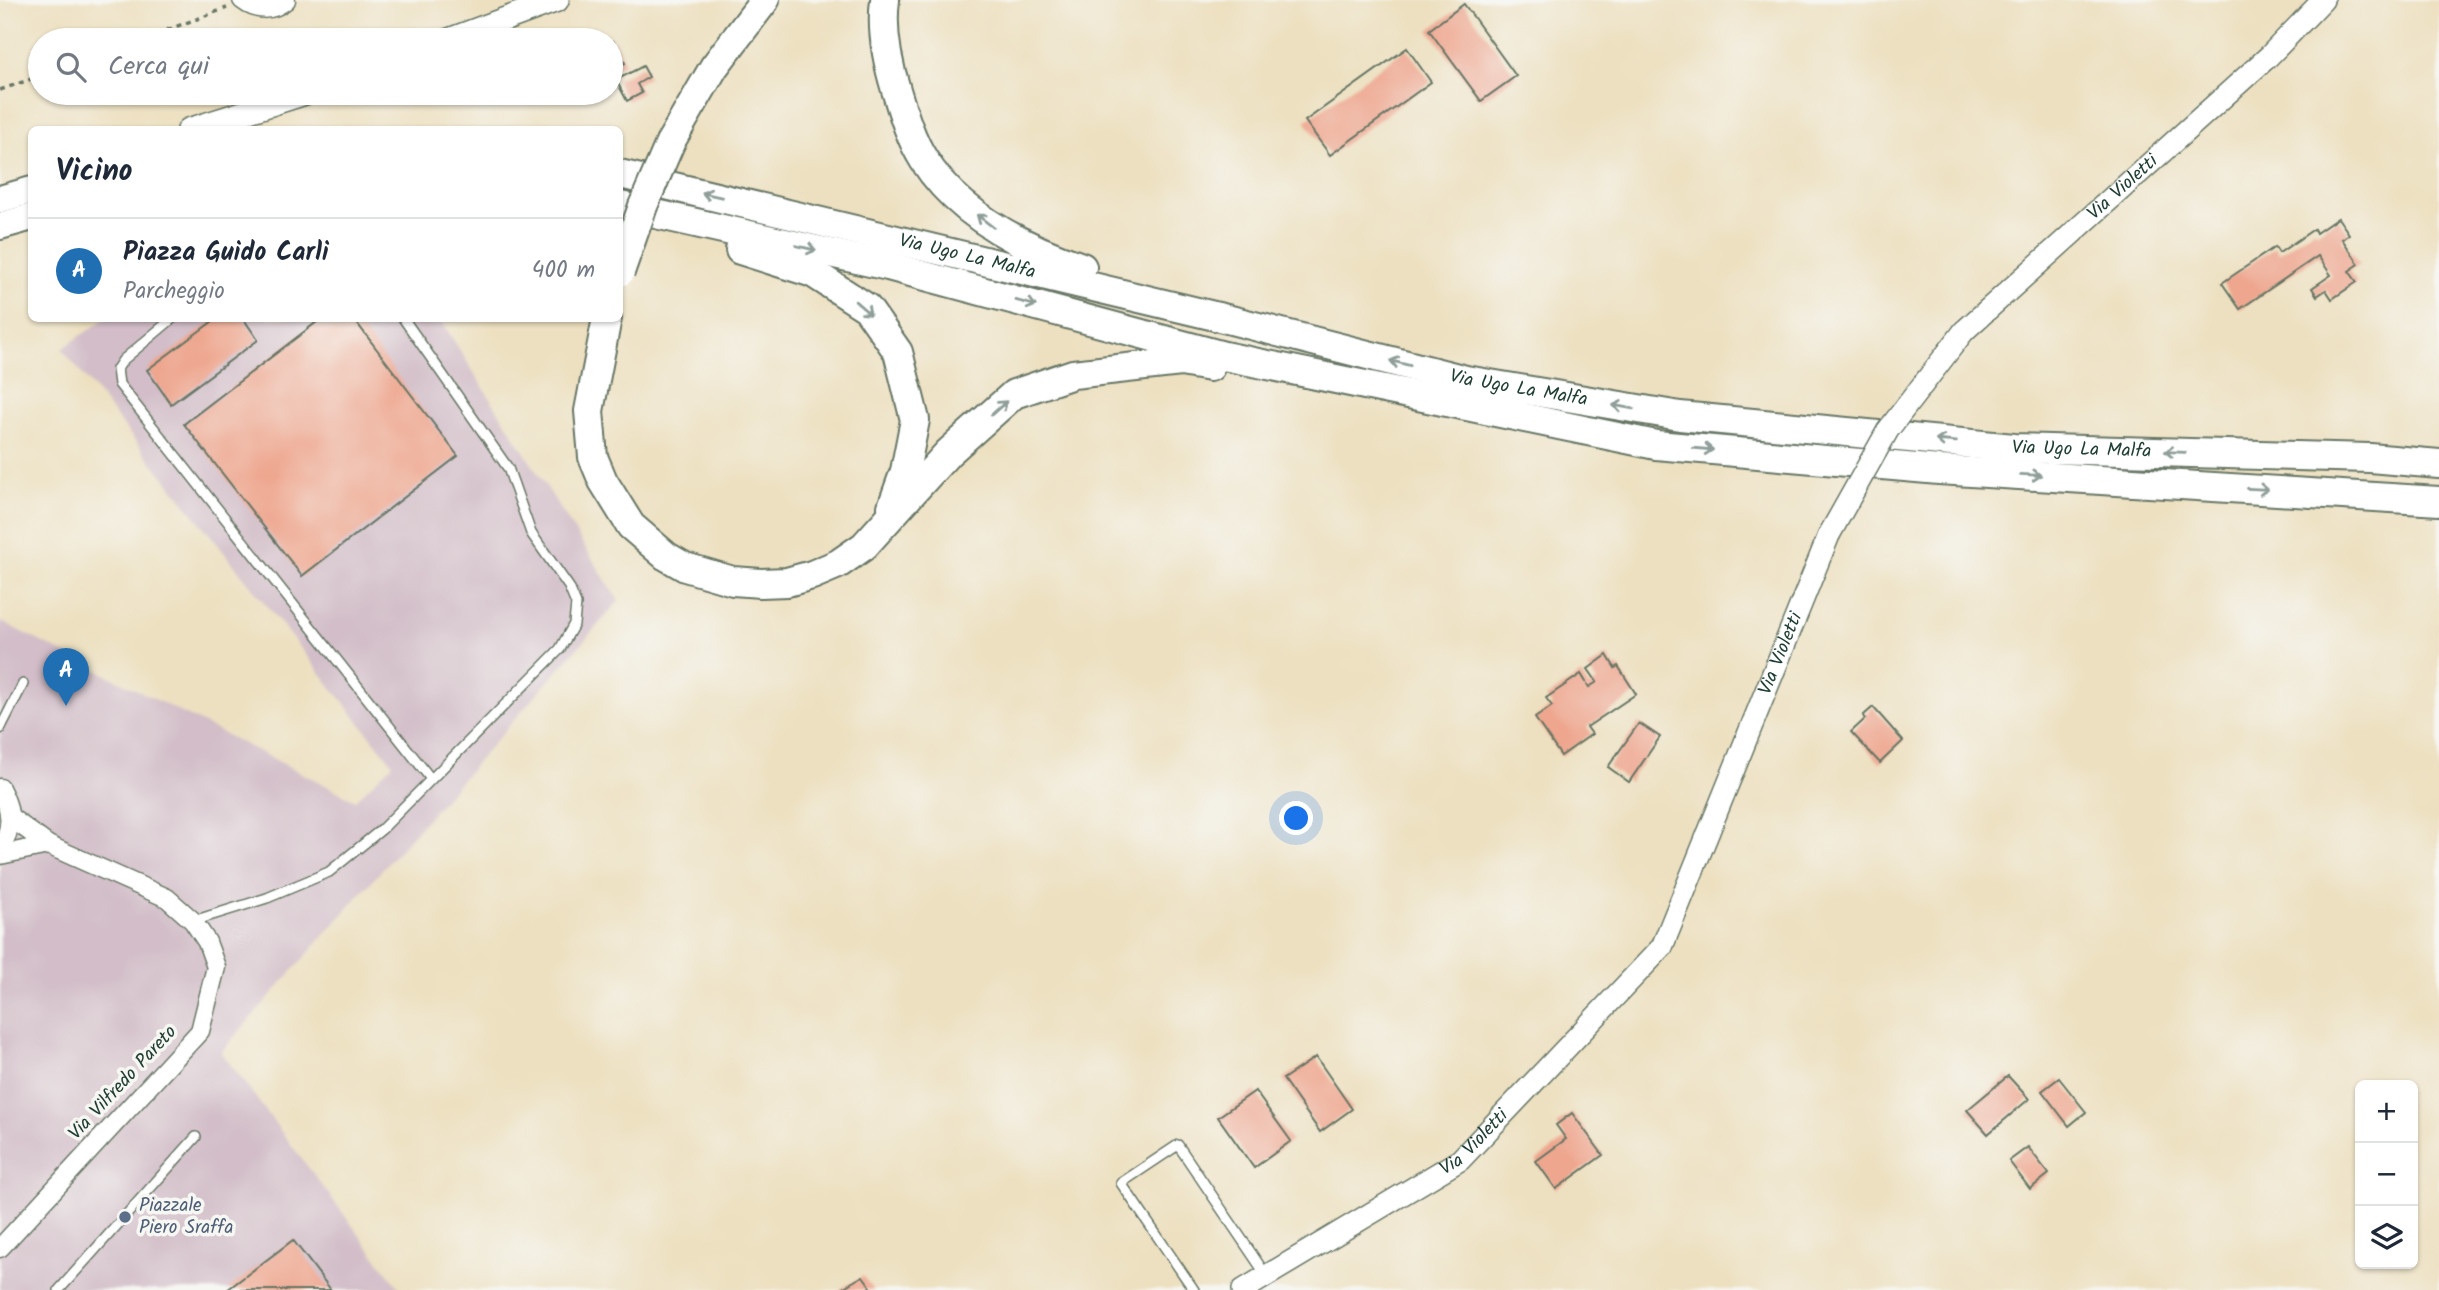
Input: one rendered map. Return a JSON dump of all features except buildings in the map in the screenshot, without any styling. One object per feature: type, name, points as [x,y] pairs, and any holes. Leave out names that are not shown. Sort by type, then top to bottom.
[{"type":"highway","points":[[623,263],[643,206],[671,141],[715,67],[765,0]]},
{"type":"highway","points":[[885,0],[882,20],[890,70],[904,114],[923,159],[952,195],[994,228],[1048,256],[1103,274],[1201,299],[1227,319]]},
{"type":"highway","name":"Via Ugo La Malfa","points":[[623,175],[1227,319],[1466,380],[1680,416],[2014,448],[2370,458],[2439,464]]},
{"type":"highway","name":"Via Ugo La Malfa","points":[[623,207],[888,266],[1224,356],[1656,445],[1938,470],[2439,501]]},
{"type":"highway","points":[[623,213],[813,273],[867,308],[898,352],[915,420],[905,471],[883,526]]},
{"type":"highway","points":[[606,322],[589,411],[593,457],[603,481],[631,526],[666,556],[685,567],[733,581],[787,582],[838,564],[864,546],[948,453],[1014,394],[1073,374],[1181,362],[1595,445],[1656,445]]},
{"type":"main road","points":[[481,28],[557,0]]},
{"type":"main road","points":[[202,126],[267,105]]},
{"type":"main road","points":[[0,191],[28,181]]},
{"type":"main road","points":[[0,199],[28,191]]},
{"type":"main road","points":[[0,226],[28,218]]},
{"type":"street","points":[[237,3],[263,9],[273,8],[285,0]]},
{"type":"street","name":"Via Violetti","points":[[1243,1290],[1460,1160],[1661,947],[1829,535],[1888,430],[1964,331],[2269,56],[2323,0]]},
{"type":"street","points":[[0,788],[7,801],[10,817],[9,832],[0,848]]},
{"type":"street","name":"Via Vilfredo Pareto","points":[[0,1248],[200,1031],[216,967],[207,942],[192,920],[167,898],[48,845],[10,817]]},
{"type":"street","points":[[0,855],[48,845]]},
{"type":"lane","points":[[168,322],[123,360],[117,369],[119,384],[431,779]]},
{"type":"lane","points":[[192,920],[267,898],[329,872],[382,829],[560,649],[574,624],[576,604],[569,587],[531,534],[509,468],[406,322]]},
{"type":"lane","points":[[2253,455],[2291,447],[2318,445]]},
{"type":"lane","points":[[2332,447],[2439,457]]},
{"type":"lane","points":[[0,729],[23,684]]},
{"type":"lane","points":[[59,1290],[196,1138]]},
{"type":"lane","points":[[1194,1290],[1121,1184],[1178,1145],[1267,1276]]},
{"type":"path","points":[[171,28],[237,3]]},
{"type":"path","points":[[0,90],[28,80]]},
{"type":"shaded area","points":[[100,322],[442,322],[619,601],[221,1052],[401,1290],[0,1290],[0,621],[355,800],[393,764],[62,349]]},
{"type":"place","name":"Piazza Guido Carli","points":[[66,706]]},
{"type":"place","name":"Piazzale Piero Sraffa","points":[[125,1217]]}]
